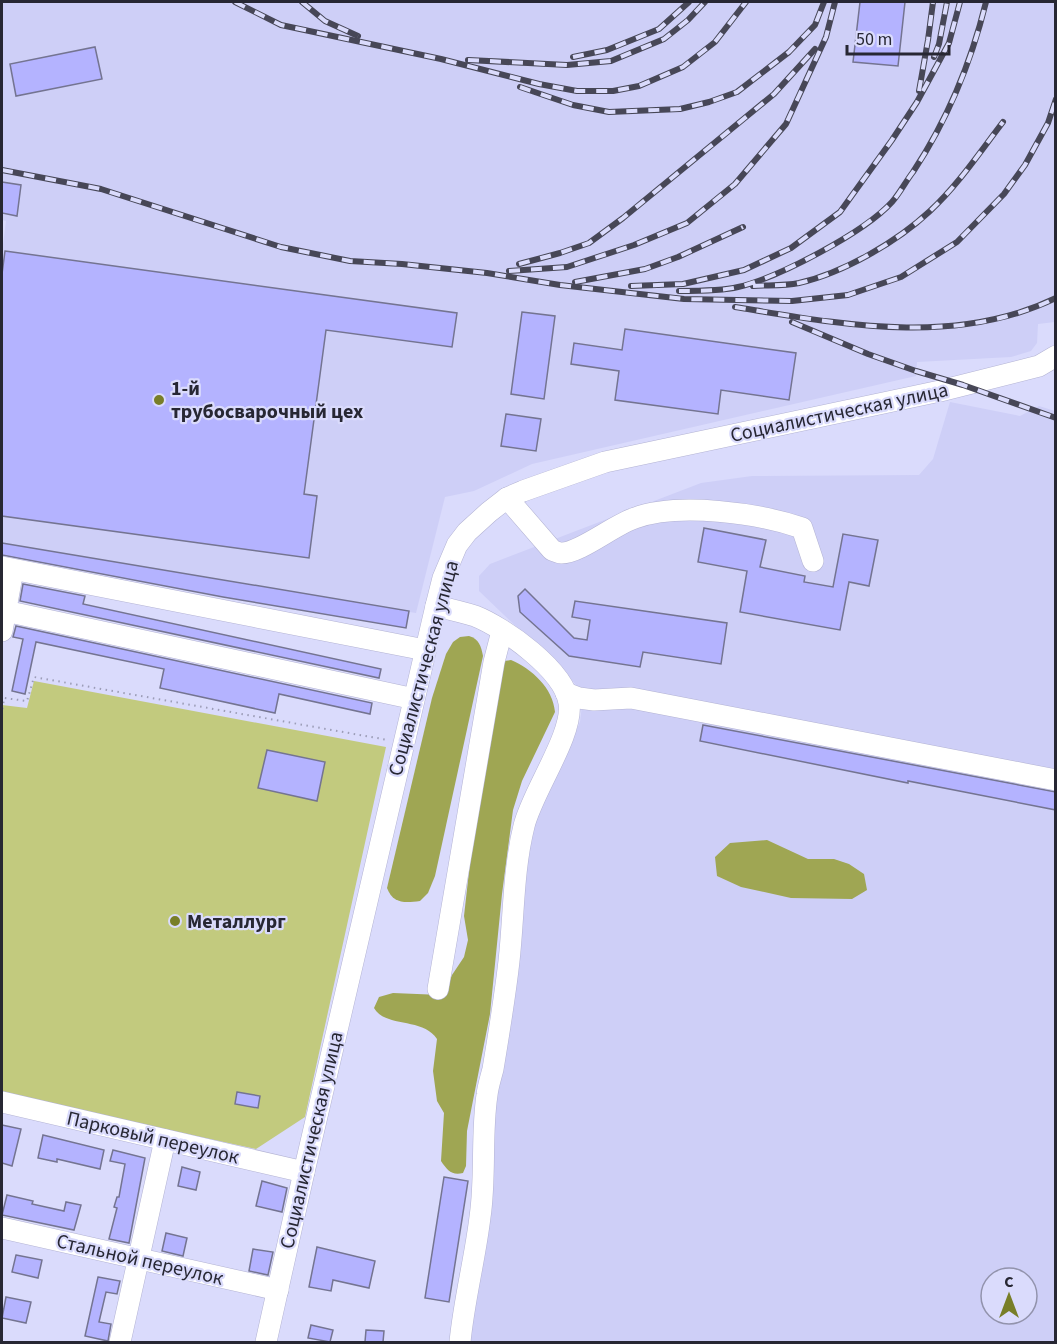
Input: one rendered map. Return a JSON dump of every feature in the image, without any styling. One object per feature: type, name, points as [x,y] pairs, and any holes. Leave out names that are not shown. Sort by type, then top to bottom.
[{"type":"street","name":"Социалистическая улица","points":[[266,1342],[402,743],[436,606],[457,544],[478,521],[507,498],[523,490],[605,462],[940,391],[1039,366],[1056,356]]},
{"type":"street","points":[[507,498],[552,550],[561,553],[580,548],[635,517],[671,511],[708,511],[785,522],[802,528],[813,561]]},
{"type":"street","points":[[410,698],[3,621],[7,568],[425,650]]},
{"type":"street","points":[[436,606],[475,616],[515,639],[550,671],[566,693],[569,702],[568,718],[561,741],[535,794],[524,825],[518,863],[509,962],[487,1094],[480,1217],[460,1342]]},
{"type":"street","points":[[438,989],[494,662],[502,631]]},
{"type":"street","points":[[566,693],[594,700],[631,698],[1056,780]]},
{"type":"street","name":"Парковый переулок","points":[[2,1102],[303,1172]]},
{"type":"street","points":[[120,1342],[165,1140]]},
{"type":"street","name":"Стальной переулок","points":[[2,1228],[278,1290]]},
{"type":"path","points":[[2,715],[4,698],[27,701],[34,677],[402,743]]},
{"type":"path","points":[[2,807],[2,818]]},
{"type":"shaded area","points":[[2,2],[1055,2],[1055,322],[1038,324],[1037,343],[1031,351],[1011,357],[917,362],[916,376],[532,464],[474,491],[445,497],[416,613],[2,545],[2,252],[6,221],[2,220]]},
{"type":"shaded area","points":[[950,402],[1020,416],[1039,406],[1055,411],[1055,1342],[469,1342],[493,1116],[531,832],[580,722],[582,705],[582,692],[571,679],[479,591],[479,576],[490,564],[701,483],[752,476],[919,475],[933,459]]},
{"type":"green space","points":[[469,636],[479,643],[483,656],[435,876],[428,893],[420,901],[396,900],[387,888],[432,698],[446,654],[453,642],[460,637]]},
{"type":"green space","points":[[511,660],[534,674],[546,687],[555,712],[522,781],[513,810],[490,1014],[467,1131],[466,1166],[463,1173],[456,1174],[448,1170],[441,1161],[444,1113],[437,1101],[433,1071],[437,1039],[423,1028],[387,1018],[374,1008],[379,997],[393,993],[441,995],[445,992],[452,975],[464,957],[468,940],[464,916],[472,845],[504,661]]},
{"type":"green space","name":"Металлург","points":[[34,681],[386,747],[305,1117],[256,1149],[2,1094],[2,705],[27,708]]},
{"type":"green space","points":[[767,840],[808,859],[834,859],[849,864],[864,874],[867,890],[852,899],[791,898],[741,887],[717,876],[715,857],[730,843]]},
{"type":"building","points":[[860,2],[905,2],[898,66],[853,62]]},
{"type":"building","points":[[95,47],[102,79],[16,96],[10,64]]},
{"type":"building","points":[[2,182],[21,185],[17,216],[2,213]]},
{"type":"building","name":"1-й трубосварочный цех","points":[[5,251],[457,313],[452,347],[326,330],[304,494],[317,496],[309,558],[2,516],[2,274]]},
{"type":"building","points":[[522,312],[555,316],[544,399],[511,394]]},
{"type":"building","points":[[625,329],[796,353],[789,400],[721,390],[718,414],[615,400],[619,371],[571,364],[574,343],[622,350]]},
{"type":"building","points":[[506,414],[541,419],[536,451],[501,446]]},
{"type":"building","points":[[704,528],[766,540],[760,567],[805,576],[804,582],[833,587],[843,534],[878,540],[869,586],[849,582],[840,630],[740,612],[747,571],[698,562]]},
{"type":"building","points":[[2,543],[409,611],[406,628],[223,597],[2,555]]},
{"type":"building","points":[[23,584],[85,596],[83,604],[381,669],[379,678],[20,601]]},
{"type":"building","points":[[525,589],[574,638],[587,640],[590,620],[572,617],[575,601],[727,623],[721,664],[643,652],[640,667],[569,656],[520,612],[518,596]]},
{"type":"building","points":[[16,626],[372,703],[370,714],[279,694],[275,713],[160,688],[164,669],[36,642],[25,694],[12,691],[23,639],[13,637]]},
{"type":"building","points":[[703,725],[1056,792],[1056,810],[700,741]]},
{"type":"building","points":[[267,750],[325,762],[317,801],[258,788]]},
{"type":"building","points":[[237,1092],[260,1096],[258,1108],[235,1104]]},
{"type":"building","points":[[2,1125],[21,1129],[12,1166],[2,1163]]},
{"type":"building","points":[[43,1135],[104,1150],[100,1169],[57,1159],[57,1162],[38,1158]]},
{"type":"building","points":[[113,1150],[145,1158],[129,1243],[109,1239],[125,1164],[110,1161]]},
{"type":"building","points":[[182,1167],[200,1172],[196,1190],[178,1186]]},
{"type":"building","points":[[444,1177],[468,1181],[449,1302],[425,1298]]},
{"type":"building","points":[[262,1181],[287,1188],[282,1212],[256,1206]]},
{"type":"building","points":[[7,1195],[33,1201],[32,1204],[64,1211],[66,1202],[81,1205],[74,1230],[2,1215]]},
{"type":"building","points":[[166,1233],[187,1238],[183,1256],[162,1251]]},
{"type":"building","points":[[317,1247],[375,1261],[369,1288],[333,1280],[331,1291],[309,1287]]},
{"type":"building","points":[[253,1249],[273,1252],[268,1275],[249,1271]]},
{"type":"building","points":[[16,1255],[42,1260],[38,1278],[12,1272]]},
{"type":"building","points":[[98,1277],[120,1281],[117,1294],[106,1292],[99,1322],[111,1324],[108,1341],[85,1336]]},
{"type":"building","points":[[6,1297],[31,1302],[26,1323],[2,1318]]},
{"type":"building","points":[[311,1325],[333,1330],[330,1342],[308,1338]]},
{"type":"building","points":[[366,1330],[384,1331],[383,1342],[365,1342]]},
{"type":"railway","points":[[235,2],[281,25],[577,91],[613,91],[639,86],[683,67],[715,42],[746,2]]},
{"type":"railway","points":[[302,2],[325,21],[358,36]]},
{"type":"railway","points":[[573,57],[607,50],[659,29],[689,2]]},
{"type":"railway","points":[[468,60],[567,65],[611,61],[664,39],[688,20],[705,2]]},
{"type":"railway","points":[[520,87],[573,105],[609,112],[680,109],[709,102],[737,92],[789,52],[815,25],[824,2]]},
{"type":"railway","points":[[509,271],[567,267],[634,245],[687,223],[735,184],[786,124],[826,37],[835,2]]},
{"type":"railway","points":[[919,91],[933,2]]},
{"type":"railway","points":[[934,57],[939,44],[947,2]]},
{"type":"railway","points":[[631,286],[683,284],[744,270],[791,248],[840,212],[917,102],[949,43],[960,2]]},
{"type":"railway","points":[[679,291],[732,288],[775,274],[842,240],[892,202],[926,152],[948,111],[966,69],[986,2]]},
{"type":"railway","points":[[519,264],[589,243],[623,218],[774,94],[815,49]]},
{"type":"railway","points":[[2,170],[101,189],[281,247],[350,261],[487,273],[560,285],[684,299],[792,301],[848,295],[901,277],[957,242],[1004,194],[1025,165],[1048,123],[1056,99]]},
{"type":"railway","points":[[753,286],[793,284],[816,278],[851,264],[886,245],[917,223],[940,201],[1003,122]]},
{"type":"railway","points":[[575,282],[645,269],[678,257],[743,227]]},
{"type":"railway","points":[[735,307],[856,325],[938,327],[978,322],[1018,313],[1056,298]]},
{"type":"railway","points":[[792,322],[868,354],[1056,418]]},
{"type":"place","name":"1-й трубосварочный цех","points":[[159,400]]},
{"type":"place","name":"Металлург","points":[[175,921]]}]
